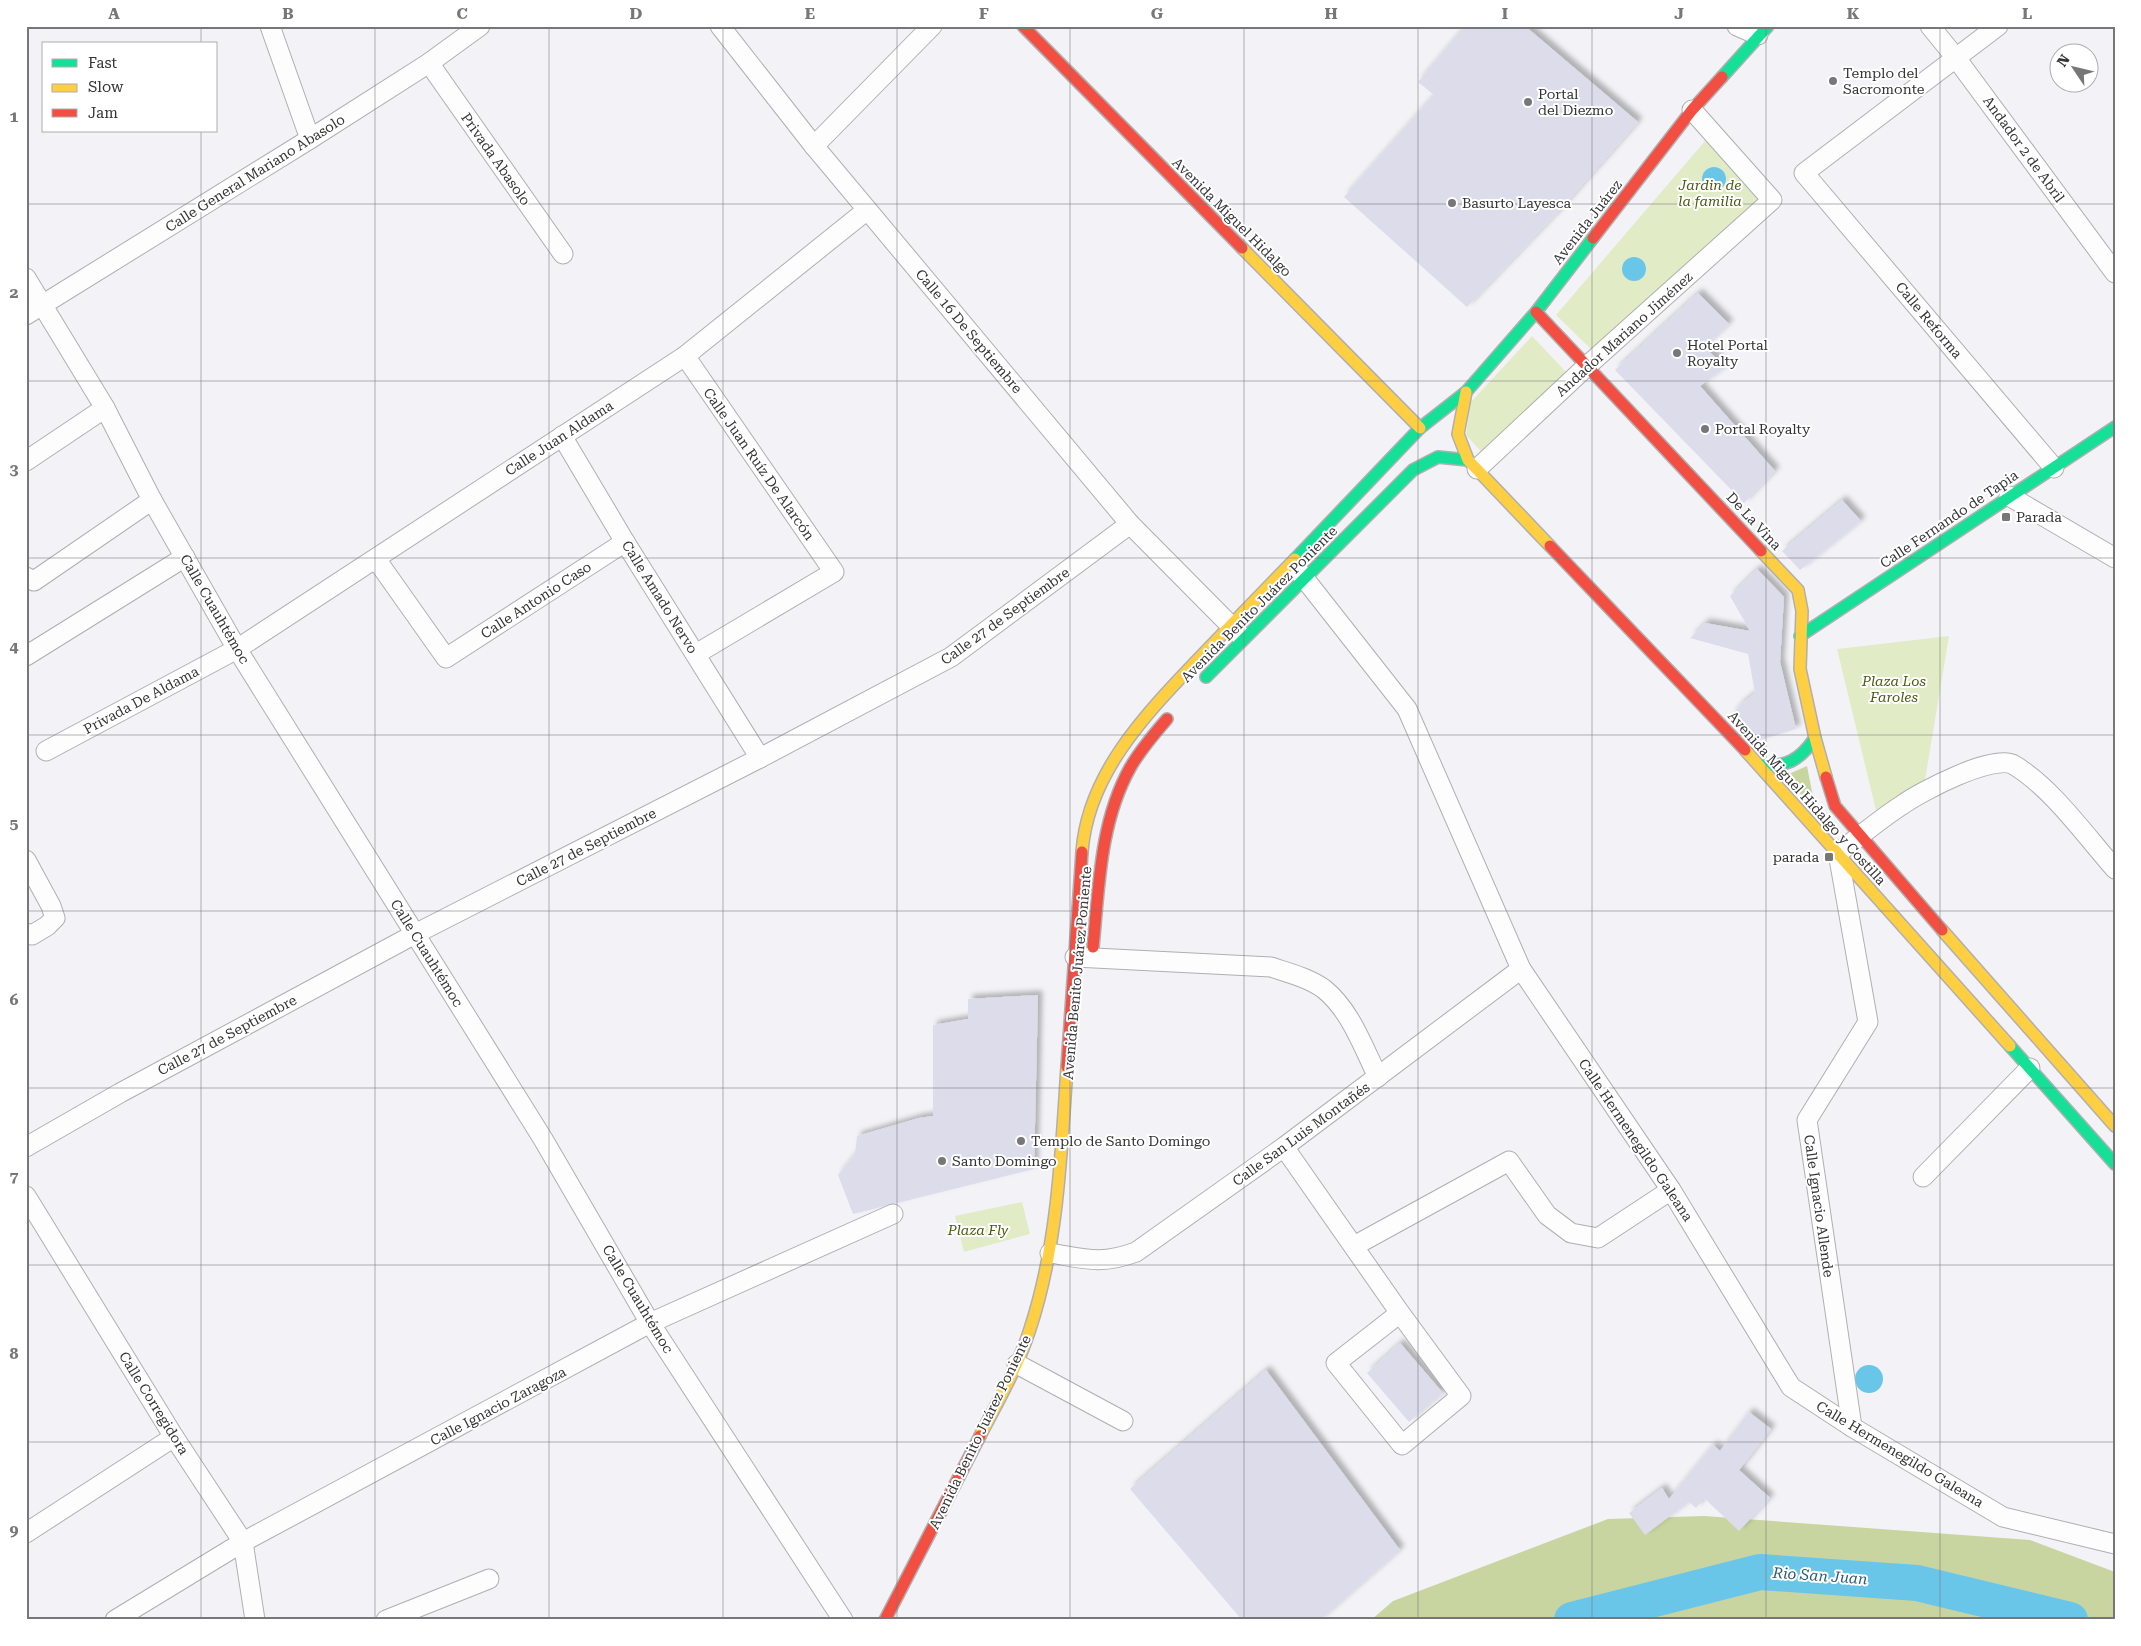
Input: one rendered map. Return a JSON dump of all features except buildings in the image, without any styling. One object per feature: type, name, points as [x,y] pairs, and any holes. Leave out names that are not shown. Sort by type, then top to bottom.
[{"type":"street","points":[[270,26],[310,139]]},
{"type":"street","name":"Calle General Mariano Abasolo","points":[[26,315],[44,306],[310,139],[428,63],[480,26]]},
{"type":"street","name":"Calle 16 De Septiembre","points":[[720,26],[814,146],[1130,524],[1236,632]]},
{"type":"street","points":[[814,146],[932,26]]},
{"type":"street","name":"Avenida Miguel Hidalgo","points":[[1023,26],[1420,428]]},
{"type":"street","points":[[1737,26],[1763,31]]},
{"type":"street","name":"Andador 2 de Abril","points":[[1930,26],[1956,58],[2115,273]]},
{"type":"street","points":[[1956,58],[1998,26]]},
{"type":"street","name":"Avenida Juárez","points":[[1420,428],[1466,392],[1536,312],[1692,110],[1763,31]]},
{"type":"street","name":"Calle Reforma","points":[[1956,58],[1804,173],[2054,468]]},
{"type":"street","name":"Privada Abasolo","points":[[428,63],[563,254]]},
{"type":"street","name":"Andador Mariano Jiménez","points":[[1472,465],[1587,366],[1772,200],[1692,110]]},
{"type":"street","name":"Calle Juan Aldama","points":[[237,648],[685,356],[867,210]]},
{"type":"street","name":"Calle Cuauhtémoc","points":[[26,278],[105,408],[152,500],[237,648],[544,1139],[650,1324],[843,1620]]},
{"type":"street","name":"De La Vina","points":[[1536,312],[1798,590],[1802,611],[1800,670],[1815,738],[1836,806]]},
{"type":"street","name":"Calle Juan Ruíz De Alarcón","points":[[685,356],[834,572],[696,654]]},
{"type":"street","points":[[1466,392],[1458,434],[1472,465]]},
{"type":"street","points":[[26,462],[105,408]]},
{"type":"street","name":"Calle Fernando de Tapia","points":[[1800,636],[2115,427]]},
{"type":"street","points":[[1420,428],[1420,445]]},
{"type":"street","name":"Avenida Benito Juárez Poniente","points":[[1198,686],[1236,632],[1292,562],[1420,428]]},
{"type":"street","name":"Calle Amado Nervo","points":[[562,436],[625,542],[760,758]]},
{"type":"street","points":[[1380,504],[1414,457]]},
{"type":"street","name":"Avenida Benito Juárez Poniente","points":[[1086,961],[1083,843],[1093,803],[1114,758],[1152,708],[1236,632],[1304,578],[1413,470],[1425,462],[1438,457],[1472,465]]},
{"type":"street","name":"Avenida Miguel Hidalgo y Costilla","points":[[1472,465],[1759,765],[2115,1164]]},
{"type":"street","points":[[2009,496],[2115,558]]},
{"type":"street","points":[[26,577],[34,581],[152,500]]},
{"type":"street","name":"Calle 27 de Septiembre","points":[[26,1147],[120,1093],[415,934],[760,758],[951,657],[1130,524]]},
{"type":"street","name":"Calle Antonio Caso","points":[[376,559],[446,658],[625,542]]},
{"type":"street","points":[[26,656],[185,557]]},
{"type":"street","name":"Calle Hermenegildo Galeana","points":[[1292,562],[1407,709],[1521,969],[1671,1190],[1791,1387],[1852,1427],[2003,1517],[2115,1544]]},
{"type":"street","name":"Privada De Aldama","points":[[46,751],[237,648]]},
{"type":"street","name":"Avenida Benito Juárez Poniente","points":[[885,1620],[1025,1370],[1038,1306],[1061,1255],[1060,1176],[1086,961],[1103,847],[1113,807],[1130,768],[1172,713]]},
{"type":"street","points":[[1759,765],[1776,767],[1792,763],[1806,752],[1815,738]]},
{"type":"street","points":[[1838,854],[1903,804],[1963,773],[1990,763],[2012,763],[2049,793],[2115,869]]},
{"type":"street","name":"Avenida Miguel Hidalgo y Costilla","points":[[1836,806],[1859,836],[2115,1126]]},
{"type":"street","name":"Calle Ignacio Allende","points":[[1838,854],[1868,1022],[1807,1120],[1852,1427]]},
{"type":"street","points":[[26,860],[51,906],[55,918],[48,926],[32,935],[26,933]]},
{"type":"street","points":[[1086,961],[1271,967],[1302,977],[1324,990],[1347,1014],[1378,1077]]},
{"type":"street","name":"Calle San Luis Montañés","points":[[1061,1255],[1094,1261],[1115,1260],[1136,1252],[1284,1147],[1521,969]]},
{"type":"street","points":[[1923,1177],[2030,1068]]},
{"type":"street","points":[[1284,1147],[1400,1314],[1461,1396],[1402,1445],[1336,1363],[1400,1314]]},
{"type":"street","points":[[1354,1246],[1509,1161],[1547,1215],[1571,1233],[1598,1238],[1671,1190]]},
{"type":"street","name":"Calle Corregidora","points":[[26,1196],[174,1437],[243,1542],[255,1620]]},
{"type":"street","name":"Calle Ignacio Zaragoza","points":[[115,1620],[243,1542],[650,1324],[893,1214]]},
{"type":"street","points":[[1025,1370],[1123,1421]]},
{"type":"street","points":[[26,1533],[174,1437]]},
{"type":"street","points":[[386,1620],[489,1579]]},
{"type":"green space","name":"Jardin de la familia","points":[[1711,134],[1763,195],[1596,354],[1556,315]]},
{"type":"green space","points":[[1532,336],[1569,375],[1484,455],[1466,435],[1471,402]]},
{"type":"green space","name":"Plaza Los Faroles","points":[[1949,636],[1923,792],[1876,810],[1837,649]]},
{"type":"green space","points":[[1807,766],[1815,807],[1782,777]]},
{"type":"green space","name":"Plaza Fly","points":[[1022,1202],[1030,1234],[964,1252],[955,1216]]},
{"type":"green space","points":[[1704,1516],[2030,1540],[2115,1572],[2115,1620],[1371,1620],[1393,1601],[1608,1519]]},
{"type":"water","points":[[1714,167],[1722,171],[1726,179],[1722,187],[1714,191],[1706,187],[1702,179],[1706,171]]},
{"type":"water","points":[[1634,257],[1642,261],[1646,269],[1642,277],[1634,281],[1626,277],[1622,269],[1626,261]]},
{"type":"water","points":[[1869,1365],[1879,1369],[1883,1379],[1879,1389],[1869,1393],[1859,1389],[1855,1379],[1859,1369]]},
{"type":"waterway","name":"Rio San Juan","points":[[1572,1620],[1760,1572],[1917,1583],[2070,1620]]},
{"type":"traffic: fast","points":[[1722,77],[1768,26]]},
{"type":"traffic: fast","points":[[1295,559],[1420,428],[1466,392],[1536,312],[1593,238]]},
{"type":"traffic: fast","points":[[1800,636],[2115,427]]},
{"type":"traffic: fast","points":[[1206,677],[1413,470],[1438,457],[1468,460]]},
{"type":"traffic: fast","points":[[1759,765],[1785,764],[1804,752],[1815,738]]},
{"type":"traffic: fast","points":[[2010,1046],[2115,1164]]},
{"type":"traffic: slow","points":[[1242,248],[1420,428]]},
{"type":"traffic: slow","points":[[1466,392],[1458,434],[1468,460],[1550,546]]},
{"type":"traffic: slow","points":[[1761,551],[1798,590],[1802,611],[1800,669],[1815,738],[1826,777]]},
{"type":"traffic: slow","points":[[1082,852],[1087,822],[1096,794],[1109,768],[1125,743],[1164,696],[1295,559]]},
{"type":"traffic: slow","points":[[1745,750],[2010,1046]]},
{"type":"traffic: slow","points":[[1942,930],[2115,1126]]},
{"type":"traffic: slow","points":[[980,1436],[1020,1357],[1030,1329],[1047,1265],[1057,1199],[1067,1067]]},
{"type":"traffic: jam","points":[[1023,26],[1242,248]]},
{"type":"traffic: jam","points":[[1593,238],[1692,110],[1722,77]]},
{"type":"traffic: jam","points":[[1536,312],[1761,551]]},
{"type":"traffic: jam","points":[[1550,546],[1745,750]]},
{"type":"traffic: jam","points":[[1093,947],[1102,855],[1112,810],[1134,761],[1147,742],[1167,719]]},
{"type":"traffic: jam","points":[[1826,777],[1835,806],[1942,930]]},
{"type":"traffic: jam","points":[[1067,1067],[1082,852]]},
{"type":"traffic: jam","points":[[885,1620],[980,1436]]},
{"type":"place","name":"Templo del Sacromonte","points":[[1833,81]]},
{"type":"place","name":"Portal del Diezmo","points":[[1528,102]]},
{"type":"place","name":"Basurto Layesca","points":[[1452,203]]},
{"type":"place","name":"Hotel Portal Royalty","points":[[1677,353]]},
{"type":"place","name":"Portal Royalty","points":[[1705,429]]},
{"type":"place","name":"Parada","points":[[2006,517]]},
{"type":"place","name":"parada","points":[[1829,857]]},
{"type":"place","name":"Templo de Santo Domingo","points":[[1021,1141]]},
{"type":"place","name":"Santo Domingo","points":[[942,1161]]}]
